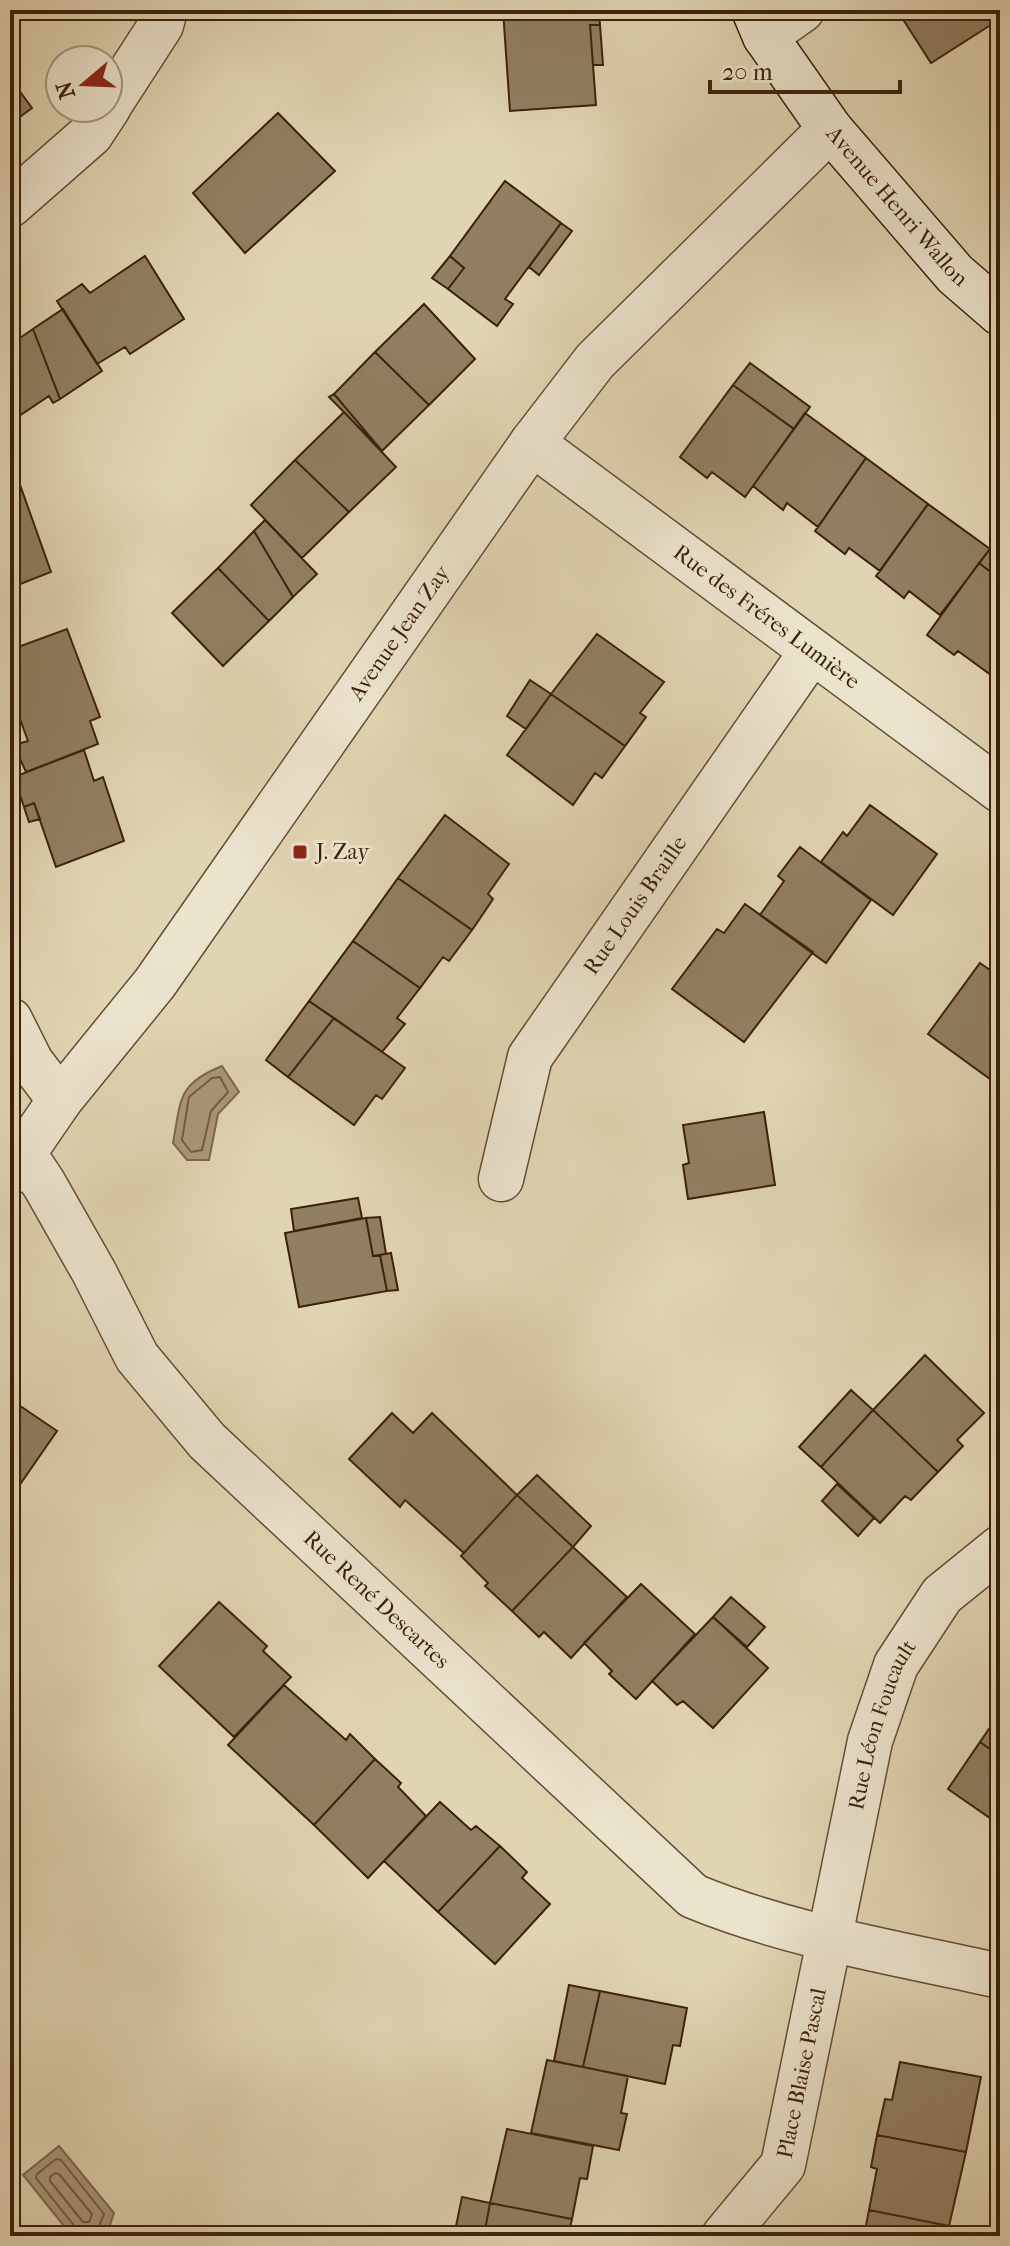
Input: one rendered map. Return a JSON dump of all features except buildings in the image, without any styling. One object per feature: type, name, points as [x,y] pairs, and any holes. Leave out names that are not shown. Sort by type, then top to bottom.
[{"type":"street","points":[[124,83],[161,25],[165,10]]},
{"type":"street","points":[[760,23],[802,10]]},
{"type":"street","name":"Avenue Henri Wallon","points":[[760,23],[830,129],[955,274],[1000,313]]},
{"type":"street","points":[[10,205],[91,134],[98,124]]},
{"type":"street","name":"Avenue Jean Zay","points":[[17,1164],[60,1100],[155,983],[532,443],[595,361],[830,129]]},
{"type":"street","name":"Rue des Fréres Lumière","points":[[532,443],[1000,790]]},
{"type":"street","name":"Rue Louis Braille","points":[[501,1179],[530,1057],[812,651]]},
{"type":"street","points":[[10,1020],[31,1062],[60,1100]]},
{"type":"street","name":"Rue René Descartes","points":[[17,1164],[44,1184],[137,1357],[207,1441],[693,1896],[736,1914],[1000,1976]]},
{"type":"street","name":"Rue Léon Foucault","points":[[829,1938],[870,1741],[896,1665],[942,1595],[1000,1548]]},
{"type":"street","name":"Place Blaise Pascal","points":[[724,2236],[783,2165],[829,1938]]},
{"type":"water","points":[[222,1066],[239,1092],[218,1114],[209,1160],[187,1160],[173,1143],[180,1104],[196,1080]]},
{"type":"water","points":[[59,2146],[114,2213],[110,2225],[100,2236],[72,2236],[23,2175]]},
{"type":"place","name":"J. Zay","points":[[300,852]]}]
